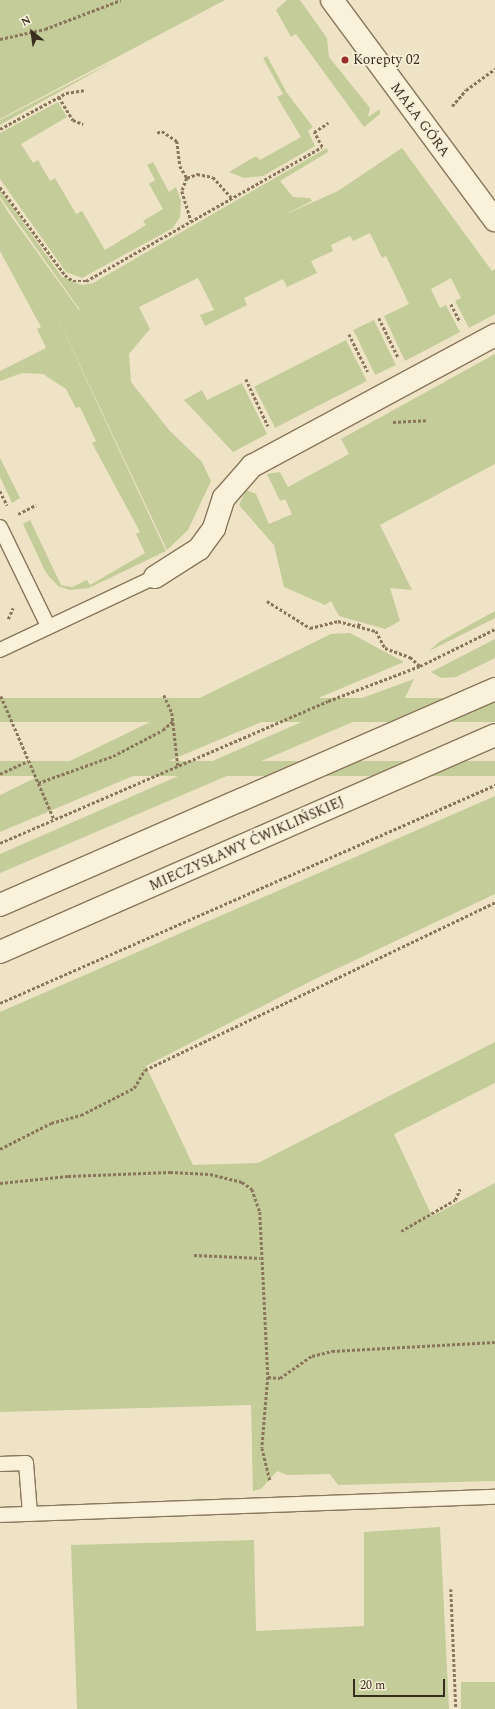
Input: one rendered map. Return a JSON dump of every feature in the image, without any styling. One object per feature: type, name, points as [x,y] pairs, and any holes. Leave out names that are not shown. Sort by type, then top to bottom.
[{"type":"street","name":"MAŁA GÓRA","points":[[332,0],[495,220]]},
{"type":"street","points":[[156,577],[199,550],[214,528],[224,498],[252,466],[495,335]]},
{"type":"street","points":[[0,905],[495,689]]},
{"type":"street","name":"MIECZYSŁAWY ĆWIKLIŃSKIEJ","points":[[0,952],[495,735]]},
{"type":"lane","points":[[0,527],[48,626]]},
{"type":"lane","points":[[0,650],[48,626],[156,577]]},
{"type":"lane","points":[[0,1464],[26,1463],[30,1514]]},
{"type":"lane","points":[[0,1515],[495,1497]]},
{"type":"path","points":[[0,39],[45,29],[121,0]]},
{"type":"path","points":[[452,106],[466,90],[495,69]]},
{"type":"path","points":[[0,129],[58,97],[84,90]]},
{"type":"path","points":[[58,97],[73,120],[83,124]]},
{"type":"path","points":[[0,186],[65,275],[73,281],[86,282],[231,197],[322,147],[314,132],[328,122]]},
{"type":"path","points":[[157,133],[162,131],[177,141],[180,166],[187,178]]},
{"type":"path","points":[[191,221],[182,191],[187,178],[197,174],[213,177],[231,197]]},
{"type":"path","points":[[451,304],[463,327]]},
{"type":"path","points":[[379,318],[400,362]]},
{"type":"path","points":[[349,334],[370,376]]},
{"type":"path","points":[[246,379],[269,429]]},
{"type":"path","points":[[12,517],[36,505]]},
{"type":"path","points":[[267,601],[310,628],[338,621],[376,631],[385,648],[410,657],[420,666]]},
{"type":"path","points":[[358,626],[360,622]]},
{"type":"path","points":[[0,843],[178,766],[420,666],[495,629]]},
{"type":"path","points":[[164,695],[173,721],[178,766]]},
{"type":"path","points":[[2,696],[28,761],[54,819]]},
{"type":"path","points":[[38,783],[113,756],[163,730],[173,721]]},
{"type":"path","points":[[0,774],[28,761]]},
{"type":"path","points":[[0,1003],[495,785]]},
{"type":"path","points":[[0,1149],[51,1123],[81,1115],[134,1088],[145,1070],[495,902]]},
{"type":"path","points":[[0,1183],[68,1176],[170,1172],[210,1174],[242,1182],[252,1189],[257,1200],[268,1378],[262,1448],[266,1472],[280,1505]]},
{"type":"path","points":[[401,1231],[455,1200],[460,1189]]},
{"type":"path","points":[[194,1255],[260,1258]]},
{"type":"path","points":[[268,1378],[280,1378],[312,1356],[332,1351],[495,1342]]},
{"type":"path","points":[[451,1589],[456,1709]]},
{"type":"green space","points":[[0,0],[225,0],[0,119]]},
{"type":"green space","points":[[287,0],[300,0],[327,38],[329,57],[370,108],[368,117],[380,109],[380,114],[364,127],[296,34],[291,37],[276,10]]},
{"type":"green space","points":[[267,56],[287,93],[313,127],[308,131],[315,146],[263,176],[244,178],[229,172],[256,156],[260,160],[301,137],[277,97],[283,94],[263,58]]},
{"type":"green space","points":[[118,59],[0,125],[0,120]]},
{"type":"green space","points":[[58,102],[67,117],[21,144],[33,163],[38,160],[50,181],[55,178],[76,214],[82,211],[105,250],[146,225],[143,221],[163,209],[149,184],[155,180],[147,165],[153,162],[169,192],[176,187],[181,201],[180,217],[173,228],[82,278],[66,272],[0,179],[0,133]]},
{"type":"green space","points":[[327,148],[328,152],[280,181],[293,197],[310,198],[312,201],[282,216],[338,191],[402,148],[492,271],[495,269],[495,314],[469,328],[455,301],[461,298],[451,278],[431,289],[440,308],[446,305],[460,332],[405,361],[384,316],[409,304],[386,256],[382,258],[370,233],[353,241],[350,236],[331,245],[333,251],[311,261],[317,273],[287,287],[283,279],[244,298],[247,305],[205,326],[200,315],[214,310],[198,278],[139,307],[150,329],[129,354],[131,382],[169,430],[202,462],[211,481],[188,530],[167,550],[44,289],[166,551],[89,588],[70,590],[58,586],[46,573],[23,524],[30,520],[61,585],[72,587],[87,580],[90,585],[145,553],[136,534],[140,532],[92,443],[96,441],[80,407],[76,408],[66,389],[43,374],[22,373],[0,381],[0,371],[46,348],[37,329],[41,327],[0,251],[0,199],[80,310],[0,197],[0,190],[62,277],[82,285],[93,283]]},
{"type":"green space","points":[[374,320],[396,365],[375,375],[353,330]]},
{"type":"green space","points":[[346,340],[367,381],[275,428],[254,387]]},
{"type":"green space","points":[[495,354],[495,464],[380,525],[412,590],[390,588],[400,621],[385,629],[339,616],[331,601],[325,605],[284,587],[274,545],[239,505],[246,490],[256,494],[269,524],[292,514],[285,499],[280,501],[267,474],[280,472],[288,487],[349,454],[341,439]]},
{"type":"green space","points":[[242,383],[267,434],[233,452],[184,400],[202,390],[207,400]]},
{"type":"green space","points":[[0,458],[20,498],[12,503],[0,477]]},
{"type":"green space","points":[[495,611],[495,618],[429,651],[439,642]]},
{"type":"green space","points":[[350,633],[404,662],[0,832],[0,795],[331,634]]},
{"type":"green space","points":[[495,639],[495,658],[456,677],[441,678],[431,672]]},
{"type":"green space","points":[[414,679],[404,700],[0,873],[0,854],[329,710]]},
{"type":"green space","points":[[0,698],[495,698],[495,722],[0,722]]},
{"type":"green space","points":[[0,761],[495,761],[495,776],[0,776]]},
{"type":"green space","points":[[495,796],[495,894],[313,980],[146,1066],[193,1165],[258,1163],[495,1042],[495,1083],[394,1134],[432,1216],[495,1183],[495,1481],[338,1485],[330,1474],[287,1475],[277,1471],[261,1489],[253,1491],[251,1405],[0,1412],[0,1012]]},
{"type":"green space","points":[[440,1527],[449,1709],[77,1709],[71,1545],[254,1540],[256,1631],[364,1626],[364,1532]]},
{"type":"green space","points":[[461,1682],[495,1682],[495,1709],[461,1709]]},
{"type":"place","name":"Korepty 02","points":[[345,60]]}]
